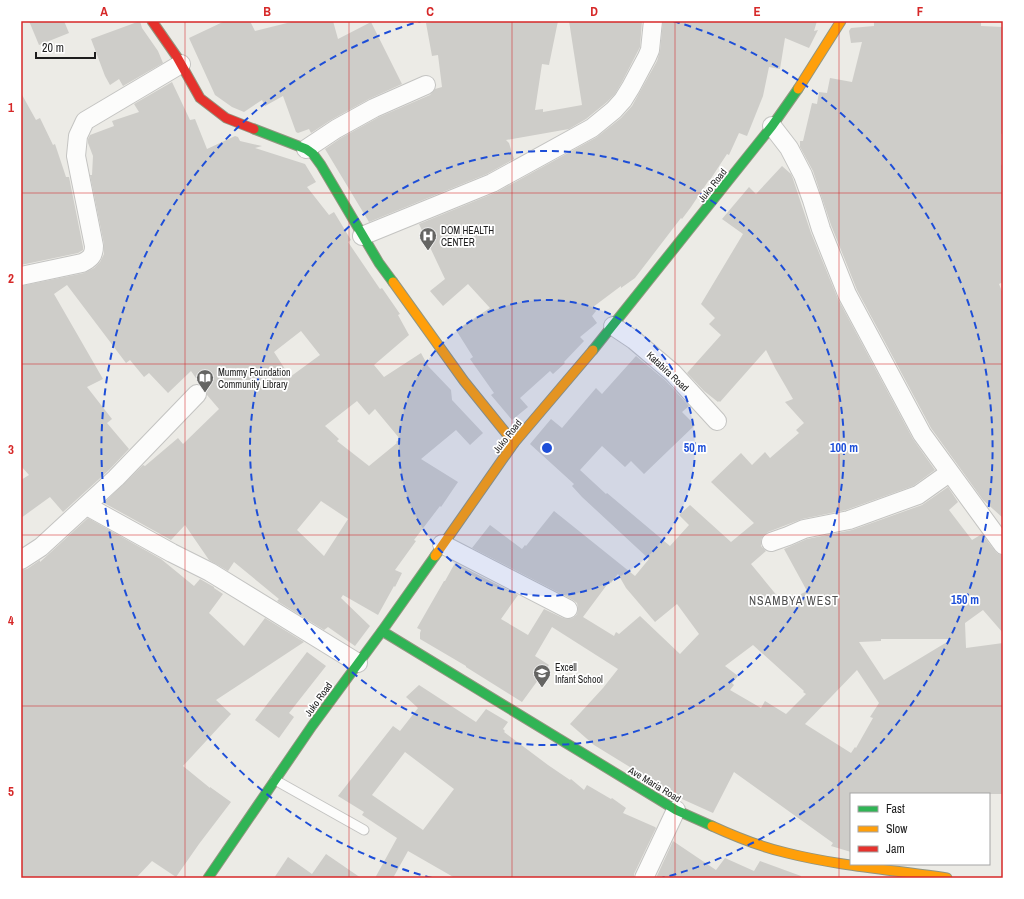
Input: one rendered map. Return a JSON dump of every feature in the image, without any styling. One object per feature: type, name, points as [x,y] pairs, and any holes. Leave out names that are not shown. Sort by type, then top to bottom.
[{"type":"street","points":[[152,21],[181,64],[200,98],[214,110],[226,118],[306,149],[313,154],[321,165],[378,263],[464,382],[514,443]]},
{"type":"street","points":[[362,236],[492,183],[592,128],[614,110],[623,100],[631,87],[648,57],[653,21]]},
{"type":"street","name":"Juko Road","points":[[208,878],[312,726],[382,631],[514,443],[613,326],[772,126],[812,68],[841,21]]},
{"type":"street","points":[[21,276],[82,263],[90,259],[94,253],[94,246],[76,156],[78,136],[85,121],[181,64]]},
{"type":"street","points":[[306,149],[336,129],[374,108],[426,84]]},
{"type":"street","points":[[772,126],[788,148],[803,175],[821,229],[847,294],[922,434],[1003,545]]},
{"type":"street","name":"Katabira Road","points":[[613,326],[634,340],[673,373],[717,421]]},
{"type":"street","points":[[21,560],[41,547],[116,478],[197,394]]},
{"type":"street","points":[[771,542],[804,529],[849,520],[918,495],[949,473]]},
{"type":"street","points":[[86,506],[210,572],[358,663]]},
{"type":"street","points":[[442,544],[568,609]]},
{"type":"street","name":"Ave Maria Road","points":[[382,631],[676,810],[739,838],[853,872],[947,878]]},
{"type":"street","points":[[644,878],[676,810]]},
{"type":"lane","points":[[276,780],[364,830]]},
{"type":"building","points":[[29,21],[64,21],[69,33],[39,45]]},
{"type":"building","points":[[140,21],[142,28],[158,51],[163,63],[123,86],[119,79],[110,85],[91,39]]},
{"type":"building","points":[[225,21],[250,21],[255,31],[295,21],[333,21],[338,39],[371,22],[402,84],[369,99],[311,133],[309,129],[298,133],[296,132],[283,96],[265,106],[262,100],[244,112],[232,107],[215,95],[189,38]]},
{"type":"building","points":[[438,21],[558,21],[549,65],[542,64],[535,110],[543,109],[543,112],[582,105],[569,21],[642,21],[640,47],[622,82],[615,94],[586,119],[569,129],[506,140],[509,143],[514,159],[487,174],[369,222],[325,149],[341,138],[379,117],[430,95],[435,89],[442,87],[438,55],[432,56],[426,23]]},
{"type":"building","points":[[663,21],[817,21],[814,31],[818,30],[809,48],[785,38],[780,69],[769,67],[763,96],[747,136],[739,133],[729,155],[727,154],[691,207],[635,278],[621,288],[621,286],[593,307],[596,311],[592,316],[597,323],[580,337],[584,341],[564,362],[564,364],[553,374],[550,371],[520,398],[528,407],[512,420],[491,395],[494,393],[470,359],[473,357],[456,330],[490,308],[468,284],[443,306],[430,291],[445,279],[419,224],[497,192],[597,137],[621,118],[632,106],[657,61],[660,51]]},
{"type":"building","points":[[874,21],[981,21],[981,26],[1003,27],[1003,133],[1001,134],[1001,164],[1003,168],[1003,282],[999,284],[1003,294],[1003,518],[983,500],[931,428],[857,290],[831,225],[813,171],[800,147],[800,141],[803,141],[812,103],[817,104],[819,92],[827,93],[830,78],[852,82],[862,42],[851,43],[849,31],[851,28],[874,26]]},
{"type":"building","points":[[172,82],[190,120],[195,119],[207,149],[235,136],[238,137],[240,141],[262,146],[255,148],[305,164],[316,182],[307,187],[329,215],[334,212],[351,240],[348,242],[380,289],[382,288],[400,314],[398,315],[409,335],[374,365],[384,377],[421,353],[428,366],[451,390],[452,400],[483,433],[470,445],[456,430],[421,459],[458,482],[441,507],[440,506],[414,540],[416,541],[395,570],[402,573],[378,615],[343,595],[341,598],[370,626],[355,646],[328,627],[324,630],[277,601],[279,599],[234,562],[228,571],[209,560],[185,525],[171,540],[104,503],[143,465],[145,466],[178,438],[183,444],[219,409],[207,395],[205,387],[200,384],[191,371],[168,393],[149,373],[144,377],[130,360],[126,363],[67,285],[54,294],[103,379],[87,387],[112,419],[107,423],[129,449],[109,470],[63,512],[50,497],[21,518],[21,480],[29,475],[21,466],[21,286],[84,273],[94,268],[100,262],[104,254],[104,244],[90,175],[92,175],[93,156],[88,139],[90,135],[114,126],[112,121],[139,112],[134,104]],"holes":[[[301,331],[320,355],[290,377],[274,352]],[[357,401],[369,415],[375,409],[400,439],[369,466],[337,441],[339,439],[325,426]],[[321,501],[348,519],[324,556],[297,530]]]},
{"type":"building","points":[[21,93],[36,120],[40,118],[53,145],[55,144],[66,177],[69,177],[83,250],[78,253],[21,265]]},
{"type":"building","points":[[782,166],[791,174],[811,233],[838,299],[913,439],[935,470],[913,486],[846,510],[802,519],[768,532],[761,540],[761,546],[766,551],[751,564],[783,603],[807,591],[784,549],[807,539],[852,530],[922,505],[948,487],[958,502],[949,510],[972,540],[982,534],[998,554],[1003,555],[1003,633],[983,610],[965,623],[966,648],[1003,643],[1003,794],[850,793],[850,852],[831,846],[833,843],[734,772],[713,813],[682,799],[594,745],[570,724],[618,669],[552,627],[535,656],[549,665],[522,702],[466,666],[420,639],[421,630],[417,628],[455,563],[518,595],[501,619],[528,635],[544,609],[568,619],[573,618],[577,614],[577,603],[573,600],[472,548],[490,525],[522,549],[554,511],[635,576],[649,559],[582,497],[572,486],[574,484],[530,444],[551,419],[562,428],[596,388],[602,394],[636,356],[666,381],[689,406],[682,412],[695,425],[644,474],[631,461],[625,467],[602,446],[580,470],[606,494],[607,493],[670,546],[689,525],[679,515],[690,505],[731,542],[754,523],[711,482],[741,453],[752,465],[765,452],[770,458],[799,433],[796,430],[804,423],[785,402],[793,399],[766,350],[720,402],[704,391],[687,373],[721,335],[709,324],[715,318],[701,304],[743,234],[722,219],[749,187],[756,194]],"holes":[[[618,574],[626,588],[655,622],[677,604],[699,634],[680,654],[640,616],[619,634],[616,632],[614,636],[583,617],[609,582],[611,583]],[[881,639],[952,639],[884,680],[859,642],[881,641]],[[753,645],[806,694],[786,714],[765,701],[761,708],[730,690],[734,685],[732,683],[738,676],[725,666]],[[857,670],[879,703],[870,717],[873,718],[856,748],[855,747],[851,753],[805,724]]]},
{"type":"building","points":[[88,518],[161,559],[194,586],[200,579],[223,594],[209,613],[244,646],[265,618],[304,642],[216,700],[231,714],[183,766],[210,788],[231,802],[176,877],[152,861],[136,878],[21,878],[21,570],[27,569],[40,560],[40,562]]},
{"type":"building","points":[[307,652],[326,666],[289,713],[294,717],[279,738],[255,720]]},
{"type":"building","points":[[419,685],[476,722],[486,709],[508,722],[503,729],[505,731],[504,732],[548,765],[570,780],[571,779],[584,790],[587,785],[611,799],[612,798],[626,808],[623,813],[655,827],[656,828],[634,874],[634,878],[455,878],[408,851],[393,878],[375,878],[397,838],[362,815],[364,812],[338,796],[393,726],[400,731],[418,708],[406,697]],"holes":[[[405,752],[454,789],[423,830],[372,795]]]},
{"type":"building","points":[[673,841],[716,870],[725,858],[754,871],[760,861],[801,876],[801,878],[656,878]]},
{"type":"building","points":[[326,854],[361,878],[274,878],[288,857],[312,874]]},
{"type":"traffic: fast","points":[[593,350],[772,126],[798,89]]},
{"type":"traffic: fast","points":[[254,129],[306,149],[313,154],[379,263],[393,282]]},
{"type":"traffic: fast","points":[[208,878],[312,726],[435,556]]},
{"type":"traffic: fast","points":[[382,631],[676,810],[712,826]]},
{"type":"traffic: slow","points":[[798,89],[841,21]]},
{"type":"traffic: slow","points":[[393,282],[464,381],[514,443]]},
{"type":"traffic: slow","points":[[435,556],[514,443],[593,350]]},
{"type":"traffic: slow","points":[[712,826],[739,838],[777,851],[847,865],[947,878]]},
{"type":"traffic: jam","points":[[152,21],[177,57],[200,98],[226,118],[254,129]]},
{"type":"place","name":"DOM HEALTH CENTER","points":[[428,251]]},
{"type":"place","name":"Mummy Foundation Community Library","points":[[205,393]]},
{"type":"place","name":"Excell Infant School","points":[[542,688]]},
{"type":"district","name":"NSAMBYA WEST","points":[[794,601]]}]
